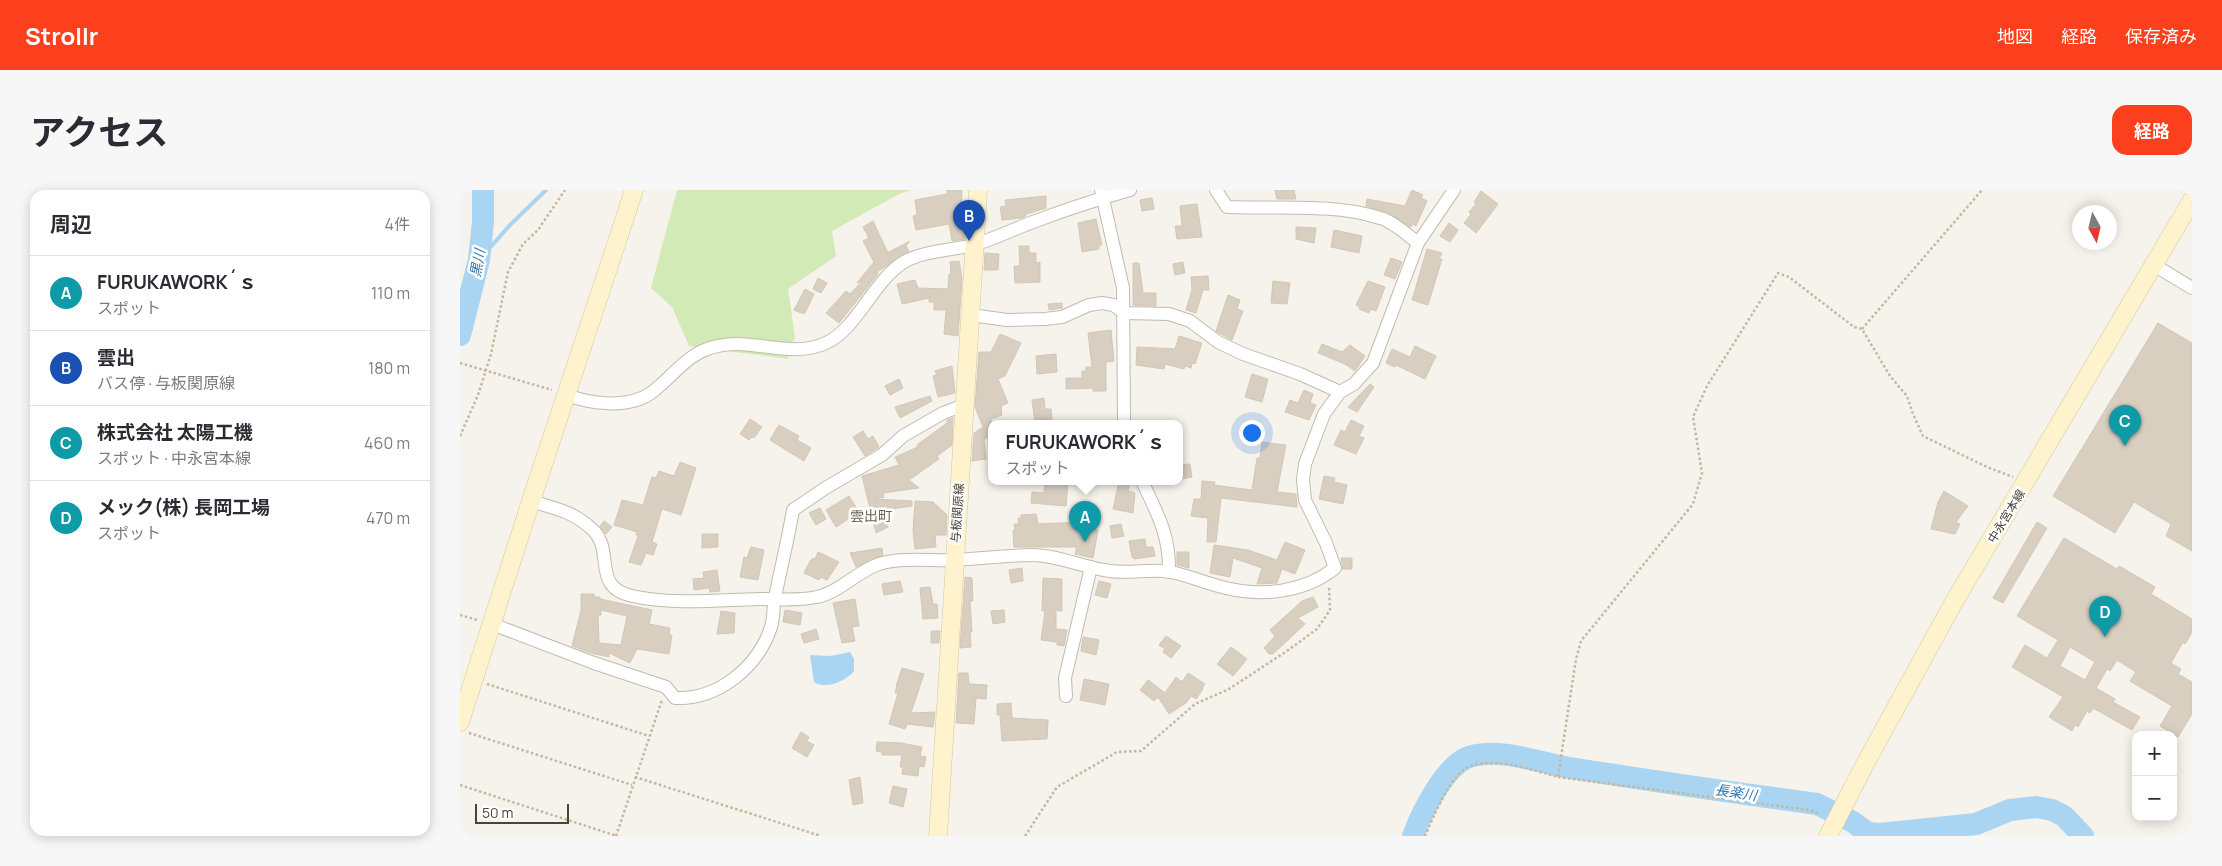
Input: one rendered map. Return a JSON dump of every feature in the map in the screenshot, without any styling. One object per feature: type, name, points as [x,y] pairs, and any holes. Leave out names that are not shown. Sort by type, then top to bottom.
[{"type":"main road","points":[[460,722],[530,501],[634,190]]},
{"type":"main road","name":"与板関原線","points":[[938,836],[978,190]]},
{"type":"main road","name":"中永宮本線","points":[[1830,832],[1954,602],[2192,200]]},
{"type":"street","points":[[567,395],[578,399],[609,403],[637,399],[650,393],[679,366],[698,354],[717,346],[742,344],[790,350],[810,349],[819,346],[828,342],[846,327],[869,301],[887,275],[905,261],[974,244],[1102,194],[1130,190]]},
{"type":"street","points":[[1216,190],[1227,206],[1328,209],[1380,218],[1392,223],[1418,243]]},
{"type":"street","points":[[530,501],[572,513],[594,531],[604,548],[604,569],[607,578],[613,587],[623,594],[635,597],[680,600],[794,600],[818,597],[837,589],[857,575],[879,564],[902,560],[954,560],[1034,555],[1090,567],[1136,573],[1169,572],[1228,589],[1261,592],[1280,591],[1305,586],[1335,568],[1326,543],[1305,500],[1303,480],[1305,464],[1324,414],[1340,392],[1354,384],[1373,363],[1418,243],[1454,190]]},
{"type":"street","points":[[1102,194],[1123,288],[1125,313],[1122,343],[1124,420]]},
{"type":"street","points":[[2154,264],[2192,288]]},
{"type":"street","points":[[970,316],[1007,320],[1045,319],[1062,317],[1089,305],[1102,303],[1113,304],[1125,313],[1169,314],[1190,321],[1218,342],[1243,354],[1300,374],[1340,392]]},
{"type":"street","points":[[492,624],[594,663],[666,687],[675,698],[688,698],[717,688],[741,674],[754,660],[771,627],[793,510],[826,487],[882,456],[903,436],[964,405]]},
{"type":"street","points":[[1144,485],[1166,537],[1169,552],[1169,572]]},
{"type":"street","points":[[1066,696],[1065,678],[1090,567]]},
{"type":"path","points":[[460,436],[486,371],[508,272],[523,244],[538,230],[565,190]]},
{"type":"path","points":[[1862,329],[1982,190]]},
{"type":"path","points":[[1558,777],[1576,659],[1581,641],[1693,504],[1702,473],[1693,417],[1707,386],[1778,273],[1789,277],[1854,327],[1862,329],[1890,376],[1907,396],[1913,414],[1924,436],[1987,467],[2026,482]]},
{"type":"path","points":[[460,363],[567,395]]},
{"type":"path","points":[[1025,836],[1057,787],[1117,752],[1141,751],[1194,704],[1229,689],[1317,629],[1330,610],[1329,586],[1324,576]]},
{"type":"path","points":[[460,615],[492,624]]},
{"type":"path","points":[[473,680],[648,736]]},
{"type":"path","points":[[460,786],[616,836],[634,777],[666,687]]},
{"type":"path","points":[[460,732],[469,733],[632,785]]},
{"type":"path","points":[[1425,836],[1438,806],[1454,780],[1469,766],[1490,763],[1505,764],[1558,777],[1809,810],[1820,814]]},
{"type":"path","points":[[634,777],[821,836]]},
{"type":"green space","points":[[677,190],[911,190],[899,194],[832,231],[836,256],[788,289],[795,337],[788,359],[689,346],[672,307],[651,288]]},
{"type":"water","points":[[850,652],[854,659],[854,671],[850,675],[830,685],[814,682],[810,655],[831,656]]},
{"type":"building","points":[[947,190],[962,190],[961,214],[966,214],[964,239],[952,241],[949,224],[916,230],[913,216],[917,215],[915,200],[947,194]]},
{"type":"building","points":[[1275,190],[1294,190],[1296,199],[1277,199]]},
{"type":"building","points":[[1412,190],[1423,195],[1421,198],[1427,201],[1416,226],[1412,224],[1411,227],[1389,213],[1366,206],[1367,199],[1405,206]]},
{"type":"building","points":[[1481,191],[1498,204],[1476,233],[1464,223],[1471,214],[1469,212],[1476,204],[1474,202]]},
{"type":"building","points":[[1046,196],[1046,208],[1026,214],[1022,218],[1002,220],[1000,207],[1006,206],[1005,200]]},
{"type":"building","points":[[1152,198],[1154,209],[1142,211],[1140,200]]},
{"type":"building","points":[[1197,204],[1202,237],[1177,239],[1175,226],[1182,226],[1180,206]]},
{"type":"building","points":[[1096,219],[1102,245],[1099,245],[1099,249],[1082,252],[1078,223]]},
{"type":"building","points":[[873,221],[887,251],[889,252],[910,241],[906,246],[909,251],[877,272],[878,274],[839,323],[826,313],[846,291],[850,294],[863,280],[857,283],[874,262],[863,241],[869,238],[863,227]]},
{"type":"building","points":[[1449,223],[1458,230],[1450,242],[1440,236]]},
{"type":"building","points":[[1296,227],[1316,228],[1314,243],[1296,239]]},
{"type":"building","points":[[1334,230],[1362,236],[1359,253],[1331,247]]},
{"type":"building","points":[[1019,246],[1029,246],[1029,253],[1036,253],[1036,263],[1040,262],[1040,282],[1015,283],[1014,266],[1020,266]]},
{"type":"building","points":[[1427,249],[1442,253],[1439,259],[1442,259],[1428,305],[1412,300]]},
{"type":"building","points":[[985,253],[999,254],[998,270],[984,270]]},
{"type":"building","points":[[1391,258],[1402,262],[1395,279],[1384,275]]},
{"type":"building","points":[[959,261],[962,278],[958,336],[944,334],[946,310],[934,310],[934,302],[929,302],[929,298],[902,304],[897,284],[915,280],[918,288],[948,289],[949,274],[951,275],[950,262]]},
{"type":"building","points":[[1183,262],[1185,273],[1175,275],[1173,264]]},
{"type":"building","points":[[1133,263],[1139,263],[1143,293],[1156,293],[1156,306],[1133,305]]},
{"type":"building","points":[[1208,276],[1209,290],[1203,290],[1196,313],[1186,310],[1192,290],[1191,277]]},
{"type":"building","points":[[818,278],[827,283],[821,293],[813,289]]},
{"type":"building","points":[[1273,281],[1290,283],[1287,304],[1271,303]]},
{"type":"building","points":[[1368,281],[1385,287],[1376,311],[1370,309],[1369,313],[1359,309],[1360,307],[1356,305]]},
{"type":"building","points":[[805,289],[814,294],[805,313],[801,313],[794,310]]},
{"type":"building","points":[[1228,295],[1240,300],[1237,309],[1243,311],[1232,340],[1216,331]]},
{"type":"building","points":[[1062,303],[1062,308],[1049,310],[1048,304]]},
{"type":"building","points":[[2158,323],[2192,343],[2192,551],[2166,536],[2171,524],[2134,502],[2115,533],[2053,496]]},
{"type":"building","points":[[1111,330],[1114,361],[1106,362],[1106,391],[1093,391],[1093,388],[1066,389],[1066,378],[1082,378],[1082,371],[1086,371],[1086,367],[1092,367],[1088,333]]},
{"type":"building","points":[[1000,334],[1021,343],[1005,376],[998,379],[1008,403],[1001,406],[1002,415],[988,420],[988,439],[987,437],[984,440],[986,459],[972,461],[974,433],[983,427],[975,407],[979,352],[991,352]]},
{"type":"building","points":[[1179,336],[1202,343],[1195,364],[1192,363],[1191,368],[1185,366],[1184,369],[1165,364],[1164,369],[1136,365],[1137,347],[1175,349]]},
{"type":"building","points":[[1322,344],[1342,352],[1350,345],[1365,356],[1355,371],[1345,364],[1318,353]]},
{"type":"building","points":[[1415,346],[1436,356],[1425,379],[1396,365],[1395,367],[1386,363],[1392,349],[1410,357]]},
{"type":"building","points":[[1056,354],[1057,372],[1037,374],[1036,356]]},
{"type":"building","points":[[952,366],[955,393],[938,397],[933,376],[937,375],[935,371]]},
{"type":"building","points":[[1252,374],[1268,379],[1262,402],[1245,397]]},
{"type":"building","points":[[899,379],[903,388],[890,395],[885,386]]},
{"type":"building","points":[[1370,384],[1374,387],[1357,412],[1348,407]]},
{"type":"building","points":[[1304,390],[1313,394],[1310,403],[1316,405],[1309,420],[1285,412],[1290,400],[1298,403]]},
{"type":"building","points":[[930,396],[932,401],[900,418],[895,407]]},
{"type":"building","points":[[1044,398],[1045,409],[1051,409],[1052,420],[1035,420],[1032,400]]},
{"type":"building","points":[[953,418],[952,445],[937,456],[939,459],[909,480],[919,488],[883,493],[884,497],[874,499],[912,501],[912,506],[892,509],[893,512],[881,516],[888,527],[876,533],[862,476],[899,465],[895,457],[918,447],[917,445],[947,423],[947,420]]},
{"type":"building","points":[[750,419],[762,427],[754,438],[752,437],[749,440],[740,434]]},
{"type":"building","points":[[1351,420],[1364,426],[1359,436],[1364,438],[1356,454],[1334,445],[1341,430],[1345,432]]},
{"type":"building","points":[[779,425],[799,436],[797,440],[811,448],[804,461],[770,440]]},
{"type":"building","points":[[863,431],[868,439],[873,436],[879,447],[865,456],[853,437]]},
{"type":"building","points":[[1262,442],[1286,445],[1277,492],[1296,494],[1297,507],[1221,498],[1216,542],[1207,542],[1208,518],[1191,516],[1194,499],[1201,499],[1202,481],[1215,482],[1214,485],[1252,490],[1257,458],[1260,458]]},
{"type":"building","points":[[680,462],[696,468],[681,515],[662,509],[652,542],[657,544],[653,555],[646,553],[641,565],[629,562],[638,536],[636,535],[637,532],[614,525],[622,500],[643,505],[652,477],[656,478],[659,471],[674,476]]},
{"type":"building","points":[[1190,464],[1192,477],[1183,479],[1183,465]]},
{"type":"building","points":[[1324,476],[1335,478],[1334,482],[1347,485],[1343,504],[1319,499]]},
{"type":"building","points":[[1045,485],[1068,485],[1066,506],[1031,503],[1032,492],[1044,493]]},
{"type":"building","points":[[1118,485],[1129,485],[1128,491],[1135,493],[1133,513],[1113,509]]},
{"type":"building","points":[[1944,491],[1968,506],[1956,522],[1960,524],[1955,534],[1931,529],[1938,502]]},
{"type":"building","points":[[849,496],[859,512],[836,527],[826,510]]},
{"type":"building","points":[[915,501],[933,502],[947,515],[946,535],[935,535],[936,547],[915,549],[913,531]]},
{"type":"building","points":[[820,508],[826,519],[816,525],[809,513]]},
{"type":"building","points":[[1036,514],[1038,524],[1083,522],[1083,527],[1098,530],[1093,558],[1075,554],[1077,547],[1014,547],[1013,530],[1015,530],[1014,524],[1019,524],[1018,518],[1021,518],[1021,515]]},
{"type":"building","points":[[604,521],[612,527],[606,534],[600,526]]},
{"type":"building","points":[[2037,522],[2047,528],[2003,603],[1993,598]]},
{"type":"building","points":[[1121,524],[1124,536],[1112,538],[1110,526]]},
{"type":"building","points":[[702,534],[718,534],[718,547],[702,548]]},
{"type":"building","points":[[2064,538],[2117,569],[2119,566],[2155,587],[2151,594],[2192,619],[2192,632],[2185,644],[2183,642],[2171,663],[2181,669],[2178,674],[2192,682],[2192,714],[2178,737],[2177,731],[2168,731],[2160,726],[2172,706],[2130,681],[2136,672],[2117,660],[2110,671],[2107,669],[2096,688],[2115,699],[2113,702],[2140,717],[2132,730],[2093,708],[2090,713],[2087,711],[2078,727],[2075,725],[2072,731],[2049,717],[2063,697],[2012,667],[2025,645],[2047,658],[2058,640],[2017,616]],"holes":[[[2070,647],[2095,662],[2085,680],[2060,666]]]},
{"type":"building","points":[[1145,539],[1146,547],[1153,547],[1155,556],[1134,559],[1129,541]]},
{"type":"building","points":[[1285,542],[1305,550],[1295,574],[1282,569],[1277,583],[1257,584],[1262,568],[1233,558],[1230,577],[1210,573],[1214,545],[1248,550],[1277,560]]},
{"type":"building","points":[[751,547],[764,550],[758,580],[740,577],[744,557],[747,558]]},
{"type":"building","points":[[882,548],[883,555],[856,567],[850,553]]},
{"type":"building","points":[[818,552],[839,562],[827,580],[821,577],[819,580],[804,573],[810,561],[813,558],[815,559]]},
{"type":"building","points":[[1177,552],[1189,552],[1189,568],[1177,565]]},
{"type":"building","points":[[1341,558],[1352,558],[1352,569],[1343,569]]},
{"type":"building","points":[[1022,568],[1023,581],[1011,583],[1009,570]]},
{"type":"building","points":[[717,570],[720,591],[710,592],[709,588],[694,590],[693,579],[704,578],[703,572]]},
{"type":"building","points":[[965,577],[972,578],[973,601],[970,601],[971,647],[960,648]]},
{"type":"building","points":[[1043,578],[1062,579],[1062,611],[1056,610],[1056,629],[1067,630],[1064,646],[1057,645],[1057,642],[1041,640],[1045,611],[1042,611]]},
{"type":"building","points":[[900,581],[903,592],[884,595],[882,584]]},
{"type":"building","points":[[1099,581],[1111,584],[1107,598],[1095,595]]},
{"type":"building","points":[[930,587],[933,604],[937,604],[938,618],[923,619],[920,588]]},
{"type":"building","points":[[581,594],[594,594],[594,597],[600,597],[600,599],[652,610],[649,624],[670,628],[669,635],[672,635],[669,654],[637,649],[630,663],[609,653],[609,657],[572,646],[581,610]],"holes":[[[601,610],[627,616],[621,645],[599,643],[598,615],[601,615]]]},
{"type":"building","points":[[1313,597],[1318,607],[1298,618],[1305,624],[1273,654],[1269,654],[1264,648],[1275,636],[1270,630],[1302,601]]},
{"type":"building","points":[[855,599],[859,626],[852,627],[855,641],[842,643],[833,603]]},
{"type":"building","points":[[785,610],[802,613],[800,625],[783,622]]},
{"type":"building","points":[[1004,610],[1005,622],[993,624],[991,611]]},
{"type":"building","points":[[721,611],[735,613],[734,633],[717,634]]},
{"type":"building","points":[[816,629],[819,639],[804,643],[801,634]]},
{"type":"building","points":[[931,631],[940,631],[939,643],[931,643]]},
{"type":"building","points":[[1166,636],[1181,646],[1171,658],[1163,652],[1165,649],[1159,645]]},
{"type":"building","points":[[1083,637],[1099,640],[1096,655],[1081,651]]},
{"type":"building","points":[[1231,647],[1247,659],[1233,676],[1217,664]]},
{"type":"building","points":[[902,668],[924,674],[911,713],[935,712],[933,727],[907,724],[905,729],[889,724],[898,693],[895,693],[896,686]]},
{"type":"building","points":[[959,673],[968,673],[969,684],[987,685],[986,699],[976,698],[974,724],[956,723]]},
{"type":"building","points":[[1188,673],[1205,684],[1203,689],[1196,699],[1191,696],[1186,703],[1169,714],[1158,697],[1154,701],[1140,690],[1148,680],[1165,693],[1176,677],[1182,682]]},
{"type":"building","points":[[1084,679],[1109,684],[1105,705],[1080,700]]},
{"type":"building","points":[[1011,703],[1012,718],[1048,720],[1047,739],[1002,741],[997,704]]},
{"type":"building","points":[[801,732],[809,737],[807,741],[814,745],[807,757],[792,748]]},
{"type":"building","points":[[877,742],[901,743],[922,747],[920,756],[926,757],[924,767],[919,766],[918,776],[902,774],[903,767],[900,767],[902,755],[882,755],[882,752],[876,751]]},
{"type":"building","points":[[860,777],[863,803],[853,805],[849,780]]},
{"type":"building","points":[[893,786],[907,789],[903,807],[889,803]]},
{"type":"waterway","name":"黒川","points":[[460,335],[479,260],[483,222],[483,190]]},
{"type":"waterway","points":[[479,260],[509,226],[546,190]]},
{"type":"waterway","name":"長楽川","points":[[1413,836],[1428,803],[1451,770],[1469,757],[1481,754],[1520,757],[1601,773],[1817,804],[1853,822],[1868,833],[1880,834],[1976,824],[2010,810],[2036,807],[2052,810],[2064,816],[2083,836]]},
{"type":"place","name":"雲出","points":[[969,241]]},
{"type":"place","name":"株式会社 太陽工機","points":[[2125,446]]},
{"type":"place","name":"FURUKAWORK´ｓ","points":[[1085,542]]},
{"type":"place","name":"メック(株) 長岡工場","points":[[2105,637]]},
{"type":"district","name":"雲出町","points":[[871,515]]}]
